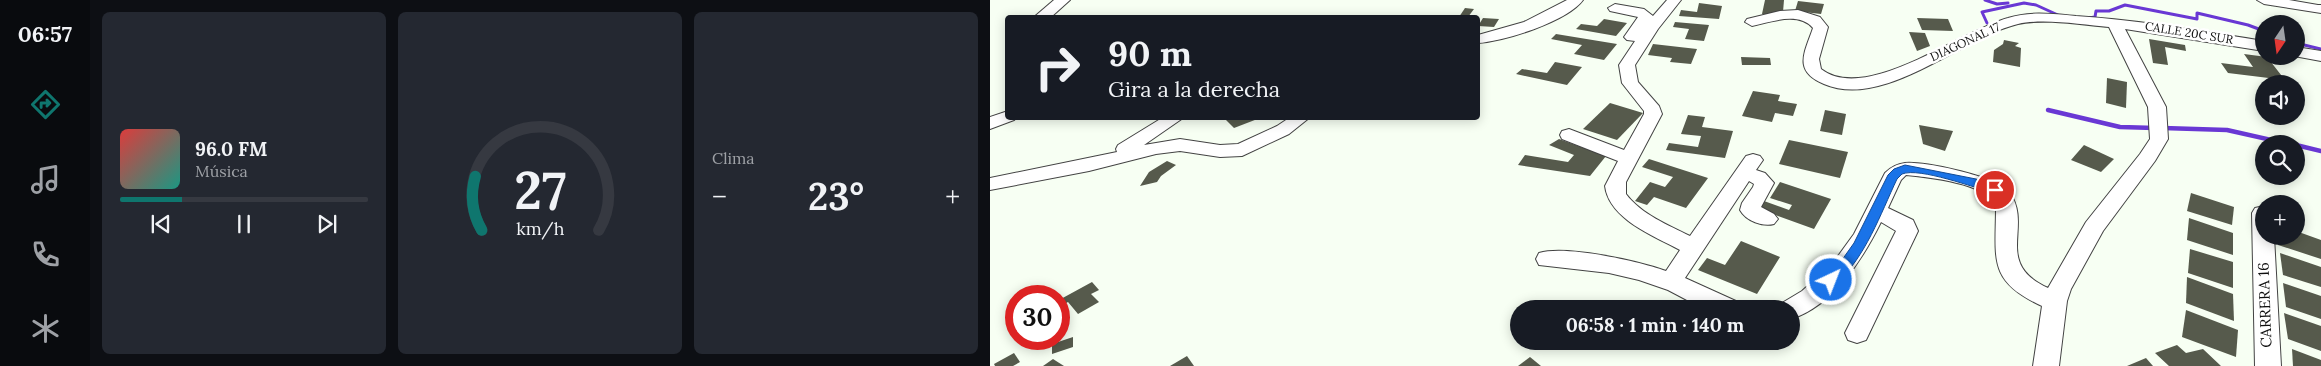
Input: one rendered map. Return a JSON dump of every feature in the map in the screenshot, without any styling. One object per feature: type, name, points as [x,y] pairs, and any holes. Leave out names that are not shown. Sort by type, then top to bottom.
[{"type":"street","points":[[1044,15],[1063,0]]},
{"type":"street","points":[[1480,38],[1520,28],[1559,11],[1576,0]]},
{"type":"street","points":[[1674,0],[1627,64],[1630,83],[1653,110],[1653,114],[1627,158],[1615,186],[1616,195],[1622,203],[1645,221],[1695,248]]},
{"type":"street","points":[[2264,0],[2295,2],[2318,9]]},
{"type":"street","points":[[1615,8],[1646,16],[1632,36],[1636,42],[1642,43]]},
{"type":"street","name":"DIAGONAL 17","points":[[1752,22],[1791,14],[1807,16],[1816,20],[1821,27],[1810,56],[1812,66],[1819,74],[1833,82],[1850,85],[1868,84],[1888,77],[1962,44],[1994,26],[2014,20],[2038,18],[2114,22]]},
{"type":"street","points":[[2046,366],[2054,301],[2059,289],[2094,227],[2148,157],[2158,139],[2157,107],[2114,22]]},
{"type":"street","name":"CALLE 20C SUR","points":[[2114,22],[2255,45]]},
{"type":"street","points":[[2305,53],[2321,56]]},
{"type":"street","points":[[990,124],[1005,117]]},
{"type":"street","points":[[1110,158],[1171,120]]},
{"type":"street","points":[[990,184],[1155,148],[1180,145],[1220,151],[1242,150],[1283,130],[1297,120]]},
{"type":"street","points":[[1569,135],[1627,158]]},
{"type":"street","points":[[1670,281],[1695,248],[1748,166],[1764,183],[1764,188],[1750,206],[1750,210],[1767,219]]},
{"type":"street","points":[[1800,305],[1842,270],[1860,245],[1892,177],[1898,171],[1905,169],[1976,182],[1995,190],[2003,198],[2006,206],[2010,270],[2016,279],[2028,288],[2054,301]]},
{"type":"street","points":[[1857,333],[1907,231],[1905,224],[1900,220],[1876,212]]},
{"type":"street","name":"CARRERA 16","points":[[2263,245],[2268,366]]},
{"type":"street","points":[[1548,258],[1617,265],[1670,281],[1710,300]]},
{"type":"building","points":[[1765,0],[1784,0],[1783,12],[1775,15],[1762,14]]},
{"type":"building","points":[[1798,1],[1824,4],[1821,14],[1795,11]]},
{"type":"building","points":[[1699,3],[1722,6],[1719,19],[1679,16],[1681,10],[1697,12]]},
{"type":"building","points":[[1465,8],[1474,9],[1470,15],[1460,15]]},
{"type":"building","points":[[1483,18],[1499,19],[1494,27],[1480,26]]},
{"type":"building","points":[[1917,18],[1948,19],[1953,31],[1922,30]]},
{"type":"building","points":[[1604,19],[1627,23],[1616,36],[1576,29],[1581,24],[1597,26]]},
{"type":"building","points":[[1675,22],[1709,25],[1704,41],[1685,39],[1689,29],[1673,27]]},
{"type":"building","points":[[1909,32],[1925,33],[1930,46],[1917,51]]},
{"type":"building","points":[[1556,34],[1617,44],[1604,60],[1574,54],[1582,45],[1551,39]]},
{"type":"building","points":[[2149,39],[2185,45],[2186,51],[2165,47],[2168,65],[2153,63]]},
{"type":"building","points":[[2004,40],[2019,43],[2015,46],[2021,48],[2020,67],[1993,62],[1994,50],[2003,44]]},
{"type":"building","points":[[1653,44],[1697,49],[1691,64],[1670,62],[1672,58],[1648,55]]},
{"type":"building","points":[[2244,54],[2255,55],[2255,65],[2273,65],[2281,75],[2255,76],[2228,73],[2221,63],[2253,67]]},
{"type":"building","points":[[1741,57],[1770,58],[1771,65],[1742,65]]},
{"type":"building","points":[[1555,62],[1582,67],[1567,85],[1516,74],[1522,69],[1547,73]]},
{"type":"building","points":[[2107,78],[2127,82],[2126,108],[2106,103]]},
{"type":"building","points":[[1753,91],[1780,95],[1778,101],[1797,104],[1793,116],[1775,113],[1772,122],[1742,116]]},
{"type":"building","points":[[1610,103],[1643,113],[1617,140],[1583,129]]},
{"type":"building","points":[[1825,110],[1846,114],[1842,135],[1820,131]]},
{"type":"building","points":[[1688,115],[1705,117],[1702,127],[1733,131],[1725,158],[1666,150],[1669,143],[1698,147],[1701,136],[1681,134]]},
{"type":"building","points":[[1226,120],[1255,120],[1234,128]]},
{"type":"building","points":[[1919,125],[1953,131],[1945,151],[1923,144]]},
{"type":"building","points":[[1559,139],[1606,156],[1590,176],[1518,165],[1525,155],[1568,162],[1574,155],[1549,145]]},
{"type":"building","points":[[1789,140],[1848,152],[1840,178],[1779,164]]},
{"type":"building","points":[[2084,145],[2114,159],[2101,172],[2071,160]]},
{"type":"building","points":[[1649,159],[1708,178],[1686,208],[1654,197],[1647,205],[1635,201],[1650,182],[1665,187],[1673,177],[1642,167]]},
{"type":"building","points":[[1167,161],[1176,165],[1161,176],[1157,182],[1140,186],[1149,172]]},
{"type":"building","points":[[1780,182],[1831,199],[1814,229],[1759,209],[1764,201],[1789,210],[1792,205],[1770,198]]},
{"type":"building","points":[[2191,193],[2234,207],[2232,225],[2187,211]]},
{"type":"building","points":[[2189,218],[2233,233],[2233,255],[2187,240]]},
{"type":"building","points":[[2305,234],[2321,240],[2321,259],[2278,245],[2305,245]]},
{"type":"building","points":[[1741,241],[1780,257],[1757,294],[1698,270],[1707,258],[1725,265]]},
{"type":"building","points":[[2190,249],[2233,262],[2233,288],[2188,273]]},
{"type":"building","points":[[2280,253],[2321,267],[2321,287],[2283,275]]},
{"type":"building","points":[[2187,277],[2233,294],[2234,321],[2186,303]]},
{"type":"building","points":[[1092,282],[1099,290],[1091,294],[1099,302],[1078,314],[1070,304],[1070,294]]},
{"type":"building","points":[[2283,283],[2321,296],[2321,319],[2286,307]]},
{"type":"building","points":[[2186,310],[2238,330],[2236,357],[2182,337]]},
{"type":"building","points":[[2284,313],[2321,326],[2321,351],[2288,339]]},
{"type":"building","points":[[1073,337],[1073,347],[1070,348],[1070,338]]},
{"type":"building","points":[[2177,345],[2186,353],[2203,349],[2221,366],[2169,366],[2155,353]]},
{"type":"building","points":[[2292,349],[2321,360],[2321,366],[2293,366]]},
{"type":"building","points":[[1052,350],[1064,350],[1052,354]]},
{"type":"building","points":[[1014,353],[1020,362],[1013,366],[995,366],[994,364]]},
{"type":"building","points":[[1187,356],[1194,366],[1170,366]]},
{"type":"building","points":[[1530,357],[1541,366],[1518,366]]},
{"type":"building","points":[[2146,358],[2153,366],[2127,366]]},
{"type":"building","points":[[1053,359],[1064,366],[1043,366]]},
{"type":"waterway","points":[[1985,0],[1997,4],[2008,3]]},
{"type":"waterway","points":[[1987,23],[1982,12],[2024,3],[2036,5],[2058,15]]},
{"type":"waterway","points":[[2088,18],[2095,17],[2096,11],[2109,11],[2125,5],[2197,19],[2197,13],[2255,28]]},
{"type":"waterway","points":[[2305,45],[2321,49]]},
{"type":"waterway","points":[[2048,110],[2120,127],[2155,128]]},
{"type":"waterway","points":[[2163,128],[2227,130],[2255,136]]},
{"type":"waterway","points":[[2305,147],[2321,151]]},
{"type":"route","points":[[1831,280],[1842,270],[1860,245],[1892,177],[1898,171],[1905,169],[1916,170],[1976,182],[1995,190]]}]
